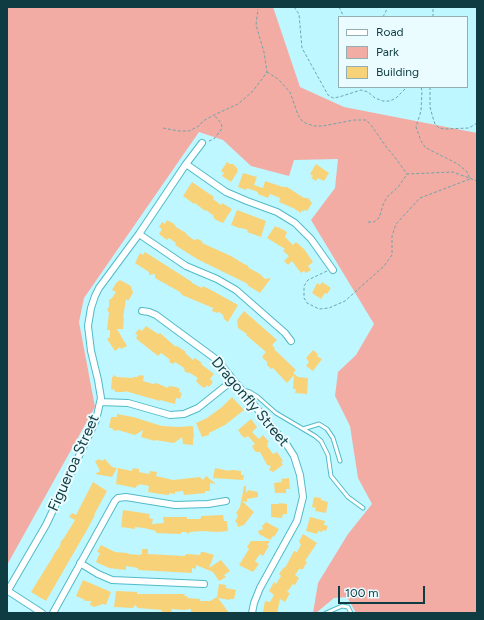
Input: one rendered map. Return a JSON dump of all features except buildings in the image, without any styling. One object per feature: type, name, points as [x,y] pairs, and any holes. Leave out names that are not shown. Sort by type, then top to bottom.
[{"type":"street","name":"Figueroa Street","points":[[7,591],[46,525],[93,428],[100,402],[98,380],[89,339],[88,326],[91,308],[99,288],[139,234],[186,164],[202,143]]},
{"type":"street","points":[[186,164],[226,192],[277,212],[295,223],[311,239],[334,270]]},
{"type":"street","points":[[139,234],[186,266],[217,279],[236,290],[285,333],[291,342]]},
{"type":"street","name":"Dragonfly Street","points":[[142,311],[156,315],[217,360],[287,445],[292,453],[300,474],[303,497],[297,521],[260,588],[252,613]]},
{"type":"street","points":[[100,402],[128,403],[170,414],[184,414],[198,408],[233,380]]},
{"type":"street","points":[[53,613],[114,501],[118,498],[126,497],[175,505],[208,504],[226,500]]},
{"type":"street","points":[[80,564],[112,580],[204,584]]},
{"type":"street","points":[[7,591],[42,613]]},
{"type":"lane","points":[[241,389],[250,392],[272,410],[321,441],[328,455],[331,476],[348,497],[363,508]]},
{"type":"lane","points":[[303,429],[319,424],[327,430],[333,438],[340,461]]},
{"type":"lane","points":[[326,613],[342,606],[348,607],[351,613]]},
{"type":"path","points":[[294,7],[299,14],[302,48],[328,95],[333,98],[340,97],[361,90],[368,92],[375,98],[383,101],[390,101],[396,98],[406,88]]},
{"type":"path","points":[[339,7],[344,16]]},
{"type":"path","points":[[384,16],[388,7]]},
{"type":"path","points":[[163,128],[189,131],[199,126],[203,121],[214,114],[238,104],[252,92],[267,72],[264,52],[256,25],[258,9]]},
{"type":"path","points":[[267,72],[278,79],[290,92],[298,115],[302,121],[307,124],[323,126],[354,120],[366,120],[407,174]]},
{"type":"path","points":[[421,88],[421,111],[416,126],[421,141],[425,147],[458,164],[466,172],[470,179]]},
{"type":"path","points":[[430,88],[431,113],[435,124],[439,128],[469,128],[477,123]]},
{"type":"path","points":[[202,143],[214,139],[221,130],[221,123],[214,114]]},
{"type":"path","points":[[368,222],[374,222],[379,218],[387,197],[399,186],[402,179],[407,174],[441,171],[453,172],[477,181]]},
{"type":"path","points":[[334,270],[324,271],[317,274],[308,280],[304,286],[304,298],[313,308],[319,310],[329,308],[345,301],[384,266],[392,255],[392,236],[396,224],[420,198],[470,179]]},
{"type":"green space","points":[[7,7],[273,7],[300,87],[344,107],[477,133],[477,613],[356,613],[347,597],[334,598],[316,613],[313,613],[318,583],[348,534],[372,504],[358,478],[350,426],[335,396],[338,372],[356,355],[374,324],[311,220],[335,188],[338,159],[294,160],[289,176],[251,166],[223,140],[199,132],[84,298],[79,322],[95,407],[7,565]]}]
